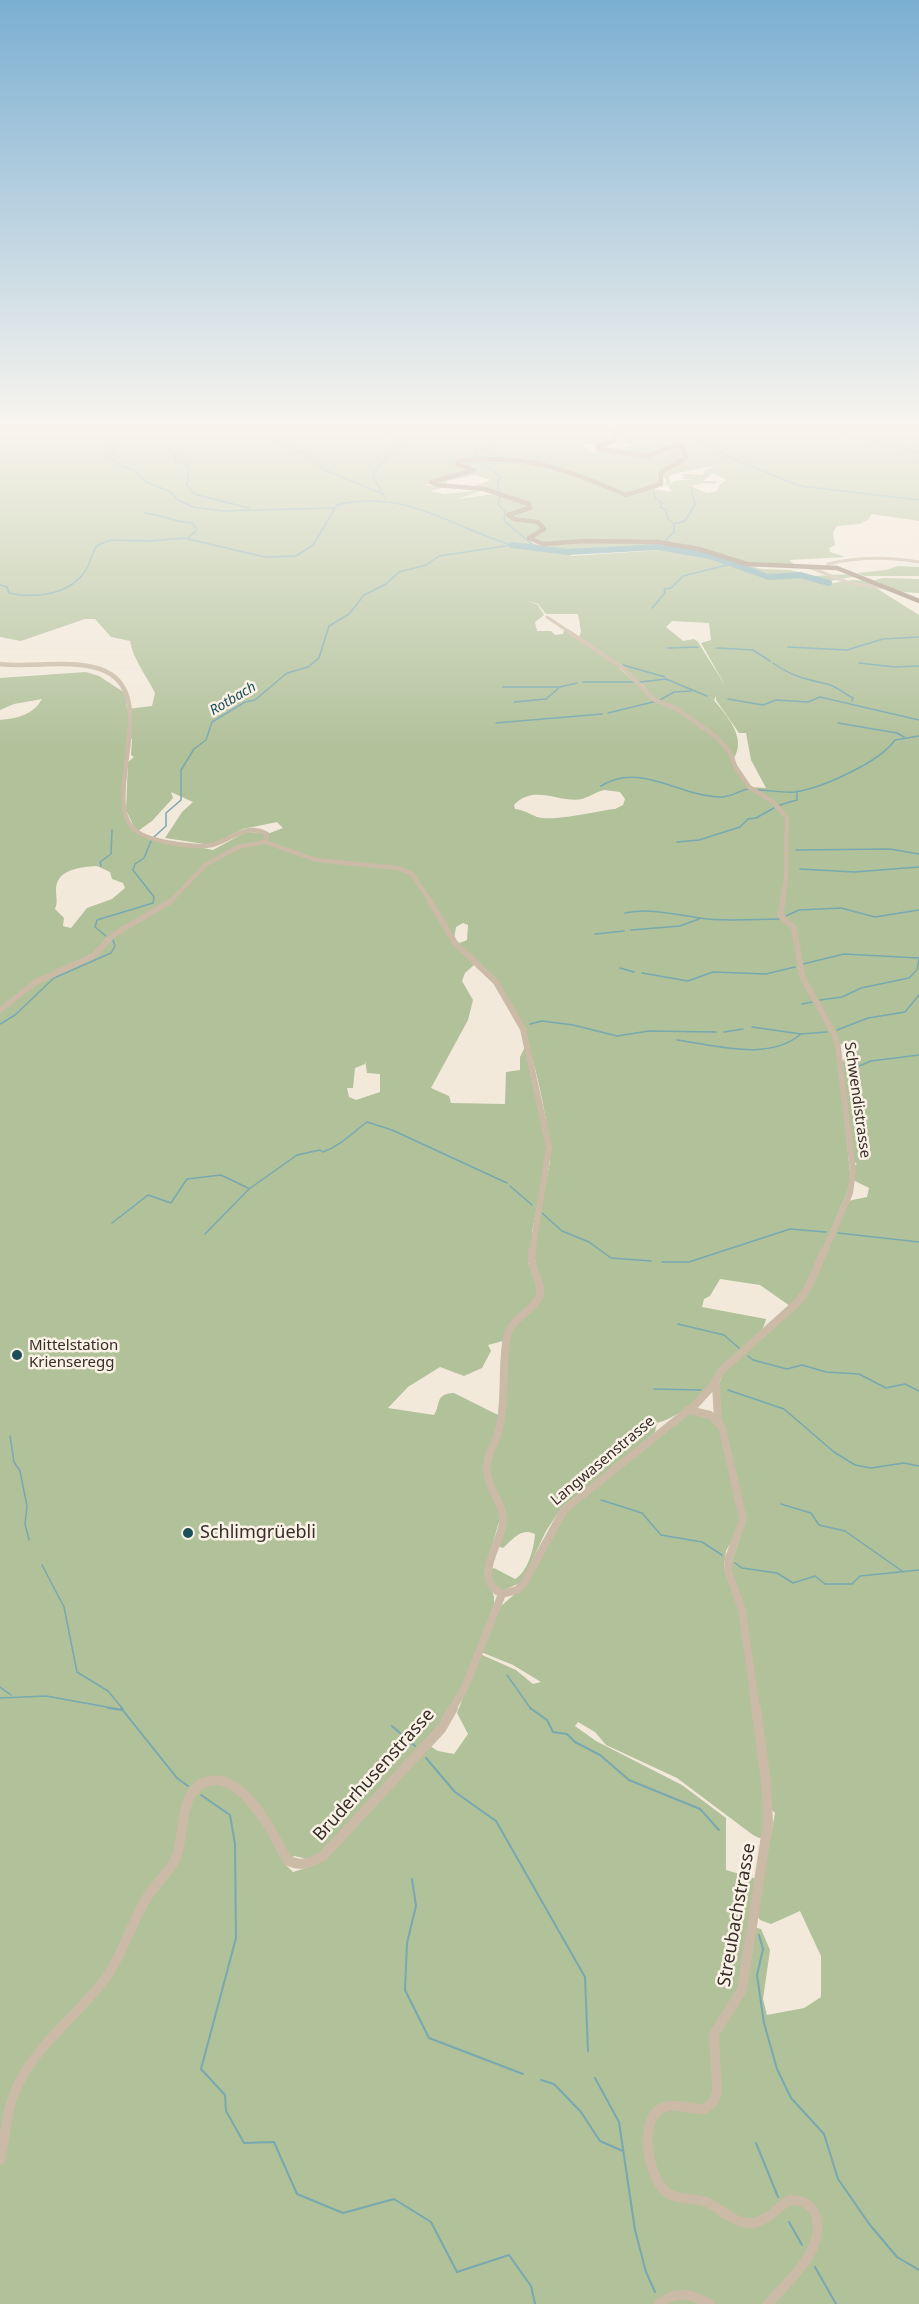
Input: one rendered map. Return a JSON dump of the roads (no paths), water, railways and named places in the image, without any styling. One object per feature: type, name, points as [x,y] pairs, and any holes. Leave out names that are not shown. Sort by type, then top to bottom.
[{"type":"street","points":[[536,534],[529,537],[537,543],[664,542],[699,549],[747,564],[828,567],[855,574],[919,601]]},
{"type":"street","points":[[828,567],[828,564],[846,560],[883,558],[919,562]]},
{"type":"street","points":[[805,566],[844,582],[888,589]]},
{"type":"street","name":"Schwendistrasse","points":[[547,617],[622,668],[653,699],[677,709],[715,736],[730,752],[749,787],[773,802],[787,818],[786,880],[780,915],[794,928],[802,976],[835,1036],[838,1047],[853,1170],[850,1192],[809,1286],[798,1302],[722,1370],[716,1383],[688,1410]]},
{"type":"street","points":[[0,664],[84,665],[101,669],[118,679],[132,714],[128,749],[126,817],[133,828],[156,838],[205,846],[222,842],[253,828],[260,829],[267,834],[265,842]]},
{"type":"street","points":[[0,1010],[36,982],[93,956],[113,934],[169,903],[205,865],[238,847],[265,842],[316,860],[398,868],[412,874],[426,893],[455,943],[496,982],[526,1035],[547,1135],[549,1161],[530,1263],[540,1288],[540,1296],[515,1321],[507,1335],[502,1412],[498,1433],[486,1461],[487,1476],[503,1515],[502,1529],[489,1561],[489,1574],[496,1591],[502,1594]]},
{"type":"street","name":"Streubachstrasse","points":[[716,1383],[718,1420],[722,1427],[743,1518],[742,1528],[728,1563],[742,1610],[768,1808],[766,1845],[742,1990],[717,2029],[713,2040],[718,2082],[716,2096],[705,2109],[669,2107],[657,2111],[650,2121],[648,2139],[655,2174],[664,2190],[672,2195],[708,2203],[746,2223],[764,2219],[790,2200],[800,2201],[811,2207],[818,2224],[816,2242],[768,2304]]},
{"type":"street","points":[[688,1410],[699,1410],[718,1420]]},
{"type":"street","name":"Langwasenstrasse","points":[[502,1594],[517,1590],[524,1583],[558,1517],[564,1510],[688,1410]]},
{"type":"street","name":"Bruderhusenstrasse","points":[[0,2160],[16,2088],[34,2061],[116,1964],[149,1893],[179,1851],[185,1810],[193,1792],[207,1782],[224,1781],[231,1784],[255,1808],[287,1860],[302,1865],[322,1856],[441,1729],[465,1688],[502,1594]]},
{"type":"street","points":[[659,2304],[666,2297],[678,2293],[694,2296],[710,2304]]},
{"type":"waterway","points":[[188,538],[193,534]]},
{"type":"waterway","points":[[0,585],[7,587],[9,593],[19,595],[41,595],[61,590],[71,585],[86,570],[98,545],[111,540],[150,541],[184,538],[265,557],[296,556],[313,545],[320,534]]},
{"type":"waterway","points":[[480,534],[508,544]]},
{"type":"waterway","points":[[519,534],[537,548]]},
{"type":"waterway","points":[[665,541],[672,534]]},
{"type":"waterway","name":"Rotbach","points":[[154,837],[166,826],[166,813],[181,800],[181,770],[194,749],[206,740],[212,722],[245,702],[255,700],[287,673],[308,667],[319,658],[329,626],[349,614],[364,595],[386,584],[399,572],[426,565],[439,556],[512,545]]},
{"type":"waterway","points":[[512,545],[568,552],[659,547],[710,556],[769,577],[800,575],[829,583]]},
{"type":"waterway","points":[[652,608],[665,593],[664,589],[671,588],[683,576],[731,564]]},
{"type":"waterway","points":[[788,647],[847,650],[883,639],[919,637]]},
{"type":"waterway","points":[[668,648],[698,647]]},
{"type":"waterway","points":[[717,648],[753,650],[770,661]]},
{"type":"waterway","points":[[773,663],[799,677],[834,686],[853,698],[852,701]]},
{"type":"waterway","points":[[859,663],[895,667],[919,666]]},
{"type":"waterway","points":[[623,665],[665,677]]},
{"type":"waterway","points":[[640,682],[666,679],[707,696]]},
{"type":"waterway","points":[[583,682],[633,682]]},
{"type":"waterway","points":[[514,702],[546,699],[560,687],[577,683]]},
{"type":"waterway","points":[[503,687],[559,687]]},
{"type":"waterway","points":[[660,700],[674,692],[691,691]]},
{"type":"waterway","points":[[728,699],[763,705],[776,700],[808,702],[820,697],[919,720]]},
{"type":"waterway","points":[[608,713],[653,702]]},
{"type":"waterway","points":[[496,723],[602,714]]},
{"type":"waterway","points":[[838,723],[897,733],[904,737]]},
{"type":"waterway","points":[[757,790],[786,792],[806,790],[850,773],[877,757],[895,740],[919,736]]},
{"type":"waterway","points":[[601,786],[616,779],[630,777],[645,778],[706,796],[725,797],[748,789]]},
{"type":"waterway","points":[[780,805],[797,800],[797,792]]},
{"type":"waterway","points":[[677,842],[699,840],[740,827],[748,819],[756,818],[774,808]]},
{"type":"waterway","points":[[101,866],[100,862],[111,854],[112,830]]},
{"type":"waterway","name":"Rotbach","points":[[106,936],[95,927],[97,920],[153,903],[154,897],[133,870],[135,864],[144,858],[151,841]]},
{"type":"waterway","points":[[796,850],[890,849],[919,854]]},
{"type":"waterway","points":[[800,869],[854,872],[919,867]]},
{"type":"waterway","points":[[786,916],[799,910],[841,908],[875,917],[919,910]]},
{"type":"waterway","points":[[625,913],[653,911],[718,920],[779,919]]},
{"type":"waterway","points":[[631,930],[680,926],[699,919]]},
{"type":"waterway","points":[[595,934],[624,931]]},
{"type":"waterway","name":"Rotbach","points":[[0,1024],[15,1015],[54,978],[111,953],[115,946],[113,940]]},
{"type":"waterway","points":[[803,964],[844,954],[919,958],[917,970],[909,978],[861,988],[842,997],[820,1000]]},
{"type":"waterway","points":[[642,973],[688,981],[713,972],[766,974],[795,967]]},
{"type":"waterway","points":[[620,968],[634,972]]},
{"type":"waterway","points":[[837,1030],[868,1018],[905,1012],[919,995]]},
{"type":"waterway","points":[[802,1004],[812,1002]]},
{"type":"waterway","points":[[530,1024],[542,1021],[573,1025],[617,1036],[649,1031],[716,1032]]},
{"type":"waterway","points":[[752,1027],[801,1034]]},
{"type":"waterway","points":[[724,1032],[743,1029]]},
{"type":"waterway","points":[[801,1034],[827,1032]]},
{"type":"waterway","points":[[677,1040],[725,1048],[758,1050],[788,1043],[801,1034]]},
{"type":"waterway","points":[[850,1070],[871,1061],[919,1055]]},
{"type":"waterway","points":[[205,1234],[249,1189],[297,1155],[320,1150],[323,1152],[340,1143],[367,1122],[392,1130],[507,1183]]},
{"type":"waterway","points":[[112,1223],[148,1195],[171,1203],[187,1179],[221,1175],[248,1188]]},
{"type":"waterway","points":[[510,1186],[532,1205]]},
{"type":"waterway","points":[[542,1213],[562,1231],[589,1242],[611,1258],[651,1261]]},
{"type":"waterway","points":[[662,1262],[689,1262],[790,1229],[826,1232]]},
{"type":"waterway","points":[[838,1233],[919,1242]]},
{"type":"waterway","points":[[678,1324],[724,1335],[739,1348]]},
{"type":"waterway","points":[[748,1356],[753,1360],[787,1369],[802,1365],[826,1372],[859,1374],[886,1388],[905,1384],[919,1391]]},
{"type":"waterway","points":[[654,1389],[701,1390]]},
{"type":"waterway","points":[[728,1390],[784,1409],[834,1452],[855,1465],[871,1468],[904,1463],[919,1466]]},
{"type":"waterway","points":[[10,1436],[14,1462],[20,1471],[27,1506],[25,1524],[29,1540]]},
{"type":"waterway","points":[[601,1500],[642,1513],[661,1535],[702,1542],[722,1555]]},
{"type":"waterway","points":[[781,1504],[811,1513],[819,1525],[845,1531],[902,1571]]},
{"type":"waterway","points":[[735,1563],[742,1568],[777,1573],[793,1583],[815,1576],[825,1584],[852,1584],[860,1576],[919,1570]]},
{"type":"waterway","points":[[42,1565],[64,1607],[77,1672],[108,1691],[123,1709]]},
{"type":"waterway","points":[[507,1675],[531,1708]]},
{"type":"waterway","points":[[0,1687],[11,1695]]},
{"type":"waterway","points":[[0,1698],[46,1696],[118,1709]]},
{"type":"waterway","points":[[108,1708],[122,1710]]},
{"type":"waterway","points":[[121,1708],[177,1778],[188,1786]]},
{"type":"waterway","points":[[531,1708],[547,1720],[553,1732],[567,1734],[575,1742],[600,1755],[629,1780],[700,1809],[719,1830]]},
{"type":"waterway","points":[[392,1726],[415,1746]]},
{"type":"waterway","points":[[426,1758],[455,1792],[496,1821],[585,1977],[588,2051]]},
{"type":"waterway","points":[[201,1795],[230,1815],[235,1844],[236,1938],[201,2069],[225,2095],[226,2111],[244,2143],[274,2142],[297,2194],[343,2213],[394,2199],[431,2222],[457,2272],[509,2255],[531,2286],[535,2304]]},
{"type":"waterway","points":[[412,1879],[416,1906],[407,1943],[405,1990],[429,2038],[523,2074]]},
{"type":"waterway","points":[[759,1935],[763,1949],[757,1975],[764,2023],[777,2069],[791,2098],[824,2134],[838,2179],[870,2225],[897,2257],[919,2270]]},
{"type":"waterway","points":[[595,2078],[619,2122],[635,2230],[646,2272],[655,2292]]},
{"type":"waterway","points":[[541,2080],[554,2084],[581,2112],[600,2141],[623,2151]]},
{"type":"waterway","points":[[756,2143],[778,2197]]},
{"type":"waterway","points":[[789,2222],[802,2245]]},
{"type":"waterway","points":[[815,2267],[836,2304]]},
{"type":"place","name":"Mittelstation Krienseregg","points":[[17,1355]]},
{"type":"place","name":"Schlimgrüebli","points":[[188,1533]]}]
